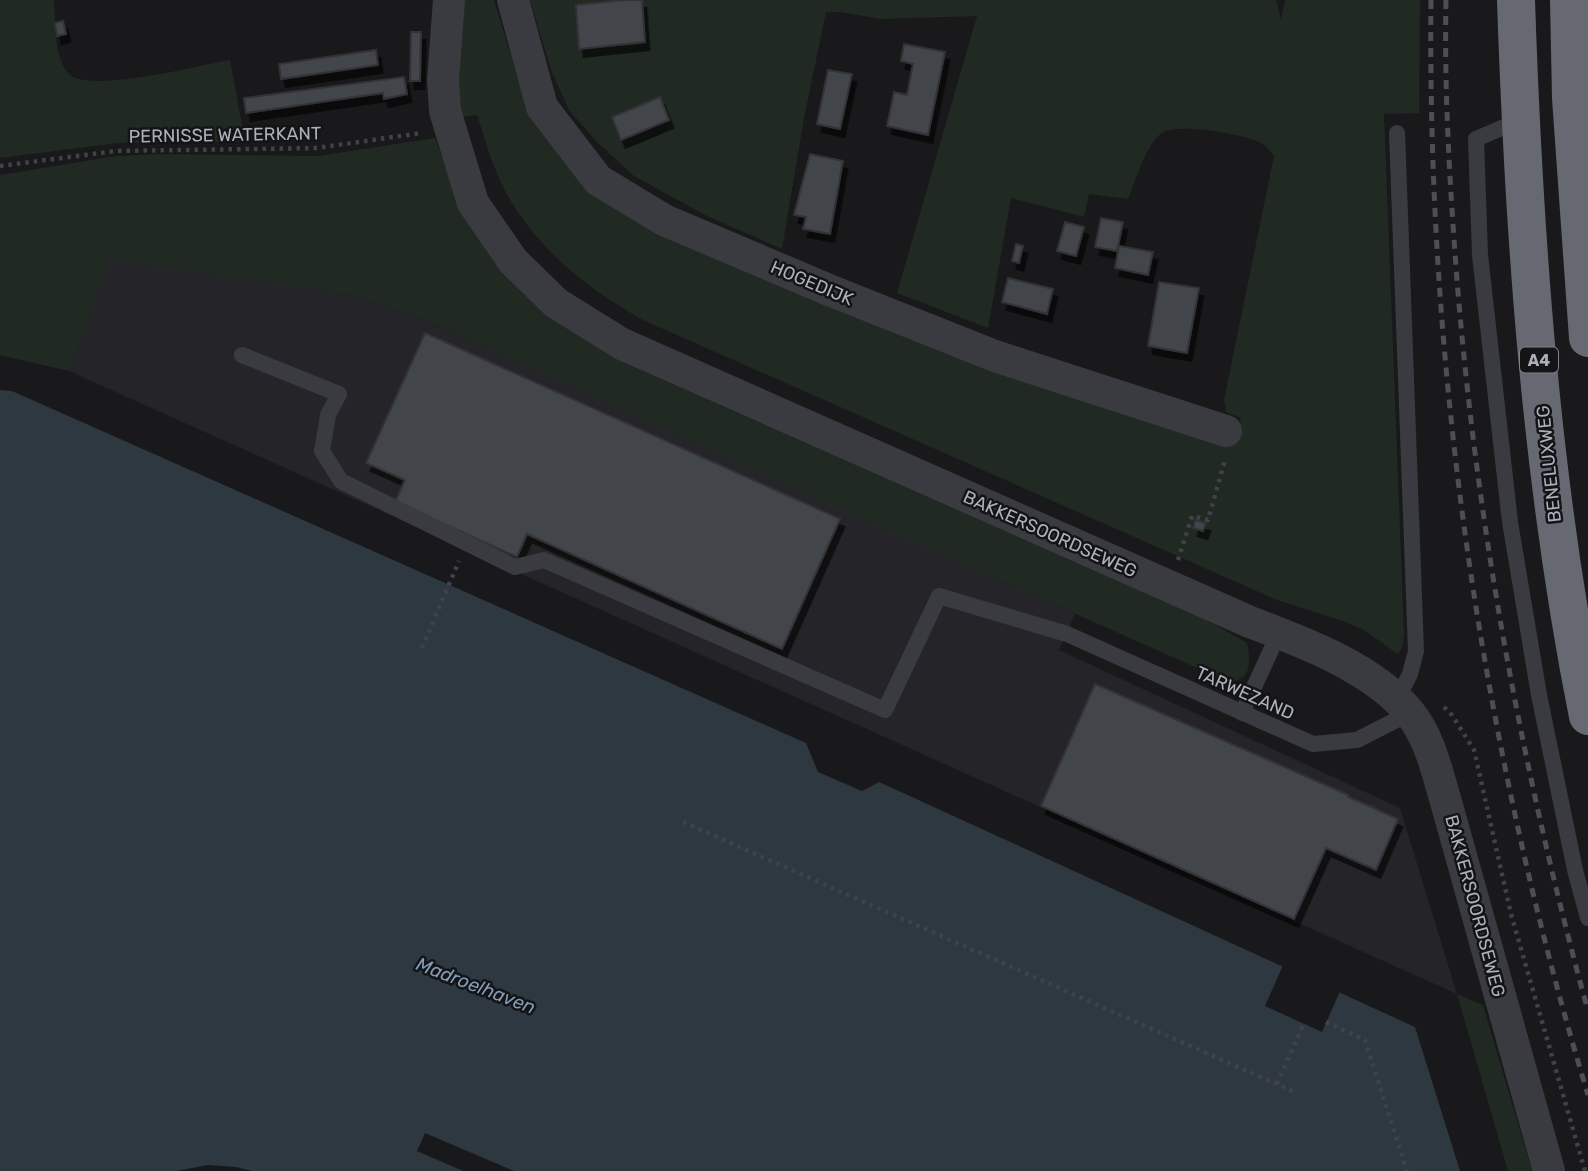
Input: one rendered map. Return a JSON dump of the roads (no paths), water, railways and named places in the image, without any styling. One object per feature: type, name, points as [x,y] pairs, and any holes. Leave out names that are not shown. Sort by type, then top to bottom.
[{"type":"highway","name":"BENELUXWEG","points":[[1516,0],[1520,120],[1552,504],[1588,716]]},
{"type":"highway","points":[[1569,0],[1571,98],[1588,338]]},
{"type":"street","name":"BAKKERSOORDSEWEG","points":[[449,0],[443,80],[445,111],[472,203],[513,261],[556,303],[622,344],[1318,650],[1363,673],[1404,707],[1427,742],[1446,802],[1549,1171]]},
{"type":"street","name":"HOGEDIJK","points":[[513,0],[542,107],[598,180],[653,214],[829,290],[995,356],[1226,432]]},
{"type":"lane","points":[[1520,120],[1476,139],[1480,255],[1512,536],[1539,695],[1575,870],[1588,918]]},
{"type":"lane","points":[[1397,133],[1416,651],[1404,707]]},
{"type":"lane","name":"TARWEZAND","points":[[242,355],[339,394],[328,415],[322,451],[341,481],[515,567],[544,560],[885,710],[939,596],[1066,634],[1313,744],[1357,740],[1404,707]]},
{"type":"lane","points":[[1242,713],[1279,633]]},
{"type":"water","name":"Madroelhaven","points":[[0,390],[12,391],[806,743],[818,772],[862,791],[879,782],[1415,1027],[1460,1171],[252,1171],[208,1165],[176,1171],[0,1171]]},
{"type":"railway","points":[[1431,0],[1432,138],[1439,277],[1451,415],[1468,554],[1490,691],[1518,827],[1550,962],[1588,1095]]},
{"type":"railway","points":[[1446,0],[1452,210],[1477,465],[1505,649],[1523,740],[1542,830],[1588,1011]]}]
